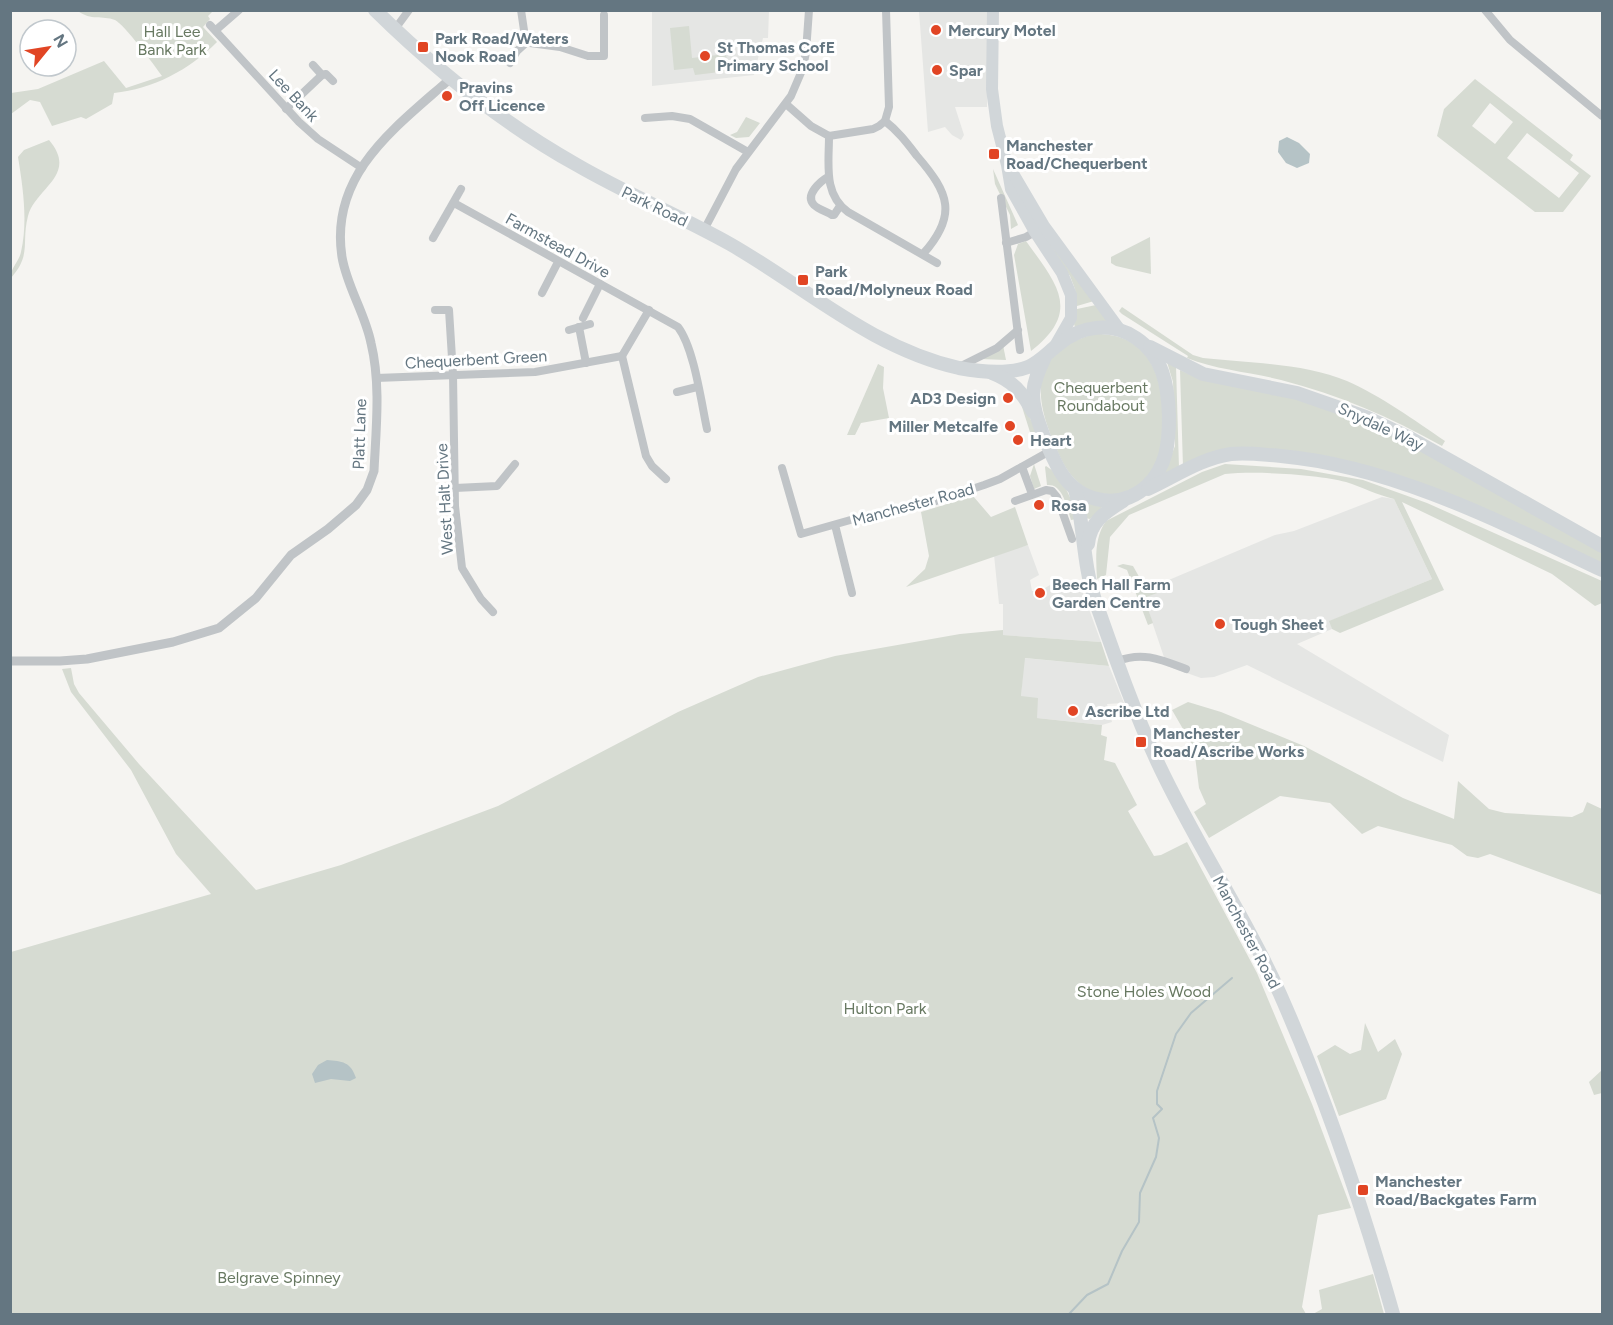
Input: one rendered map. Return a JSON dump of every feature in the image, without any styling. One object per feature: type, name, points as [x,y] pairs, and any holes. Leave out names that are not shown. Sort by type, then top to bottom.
[{"type":"highway","name":"Park Road","points":[[375,10],[450,79],[505,121],[569,161],[732,246],[816,301],[887,343],[921,357],[957,367],[993,373],[1010,381],[1022,392],[1039,424]]},
{"type":"highway","points":[[1138,493],[1149,483],[1163,463],[1168,450],[1166,381],[1161,368],[1145,344],[1120,330],[1105,327],[1080,331],[1067,337],[1049,352],[1034,385],[1035,408],[1039,424],[1058,467],[1075,489],[1098,500],[1110,502],[1125,500],[1223,455],[1244,453],[1303,458],[1367,472],[1433,494],[1602,570]]},
{"type":"highway","name":"Snydale Way","points":[[1145,344],[1203,374],[1297,393],[1366,417],[1410,438],[1602,546]]},
{"type":"highway","name":"Park Road","points":[[993,373],[1020,369],[1049,352]]},
{"type":"highway","name":"Manchester Road","points":[[1075,489],[1094,597],[1118,661],[1157,762],[1253,939],[1294,1028],[1359,1198],[1393,1314]]},
{"type":"highway","name":"Manchester Road","points":[[1086,557],[1088,540],[1094,524],[1106,512],[1125,500]]},
{"type":"main road","points":[[993,10],[992,89],[997,126],[1007,165],[1071,295],[1071,318],[1049,352]]},
{"type":"main road","points":[[1040,229],[1120,330]]},
{"type":"street","name":"Lee Bank","points":[[238,10],[213,28],[286,109],[318,139],[362,168]]},
{"type":"street","points":[[394,29],[409,10]]},
{"type":"street","points":[[521,10],[525,37],[528,41],[534,44],[560,47],[588,56],[604,56],[604,15]]},
{"type":"street","points":[[704,230],[730,180],[748,152],[786,104],[797,83],[805,60],[809,10]]},
{"type":"street","points":[[786,104],[811,126],[829,136],[873,129],[885,121],[889,107],[886,10]]},
{"type":"street","points":[[1485,10],[1510,40],[1602,116]]},
{"type":"street","points":[[510,63],[517,51],[528,41]]},
{"type":"street","points":[[314,65],[322,75]]},
{"type":"street","points":[[286,109],[322,75],[326,74],[333,81]]},
{"type":"street","name":"Platt Lane","points":[[10,660],[66,661],[117,654],[199,636],[219,628],[261,594],[291,555],[356,505],[368,490],[374,471],[376,378],[369,335],[349,282],[341,250],[344,205],[350,187],[371,154],[395,128],[450,79]]},
{"type":"street","points":[[645,118],[672,116],[690,119],[748,152]]},
{"type":"street","points":[[885,121],[897,131],[933,174],[944,199],[943,224],[935,240],[923,254]]},
{"type":"street","points":[[829,136],[828,177],[833,198],[840,206],[938,263]]},
{"type":"street","points":[[828,177],[818,184],[812,195],[812,202],[832,215],[840,206]]},
{"type":"street","points":[[433,238],[461,189]]},
{"type":"street","points":[[1001,198],[1020,350]]},
{"type":"street","name":"Farmstead Drive","points":[[454,202],[678,327],[682,332],[698,387],[707,429]]},
{"type":"street","points":[[1006,243],[1040,229]]},
{"type":"street","points":[[541,288],[558,262]]},
{"type":"street","points":[[582,318],[600,284]]},
{"type":"street","name":"West Halt Drive","points":[[435,310],[449,310],[453,374],[455,488],[462,568],[480,599],[494,612]]},
{"type":"street","points":[[649,310],[622,356],[646,456],[652,466],[666,479]]},
{"type":"street","points":[[569,330],[590,324]]},
{"type":"street","points":[[579,327],[586,363]]},
{"type":"street","points":[[957,367],[997,348],[1018,330]]},
{"type":"street","name":"Chequerbent Green","points":[[376,378],[535,372],[622,356]]},
{"type":"street","points":[[677,392],[698,387]]},
{"type":"street","name":"Manchester Road","points":[[782,468],[801,534],[861,517],[927,504],[984,485],[1050,451]]},
{"type":"street","points":[[455,488],[497,486],[515,464]]},
{"type":"street","points":[[1022,466],[1032,494]]},
{"type":"street","points":[[1015,501],[1049,490],[1055,494],[1072,539]]},
{"type":"street","points":[[835,525],[852,592]]},
{"type":"street","points":[[1118,661],[1135,656],[1148,656],[1186,669]]},
{"type":"shaded area","name":"St Thomas CofE Primary School","points":[[652,11],[769,11],[768,38],[763,38],[754,75],[652,86]]},
{"type":"shaded area","points":[[919,11],[988,11],[987,107],[955,107],[964,135],[961,140],[945,127],[928,132]]},
{"type":"shaded area","points":[[1287,137],[1299,143],[1310,154],[1309,163],[1297,168],[1286,163],[1278,152],[1279,141]]},
{"type":"shaded area","points":[[1382,497],[1394,499],[1432,579],[1330,621],[1332,629],[1297,644],[1449,735],[1443,762],[1247,665],[1214,677],[1201,678],[1167,666],[1144,598],[1159,592],[1157,585],[1275,535],[1294,531]]},
{"type":"shaded area","name":"Beech Hall Farm Garden Centre","points":[[1028,545],[1039,575],[1030,580],[1032,591],[1040,591],[1060,579],[1063,584],[1069,581],[1070,585],[1079,582],[1101,642],[1003,635],[1003,604],[999,604],[994,555]]},
{"type":"shaded area","points":[[1024,658],[1109,666],[1124,703],[1107,704],[1112,722],[1102,725],[1037,718],[1021,696]]},
{"type":"shaded area","points":[[327,1060],[345,1063],[356,1078],[350,1081],[331,1079],[315,1083],[312,1074],[318,1065]]},
{"type":"green space","name":"Hall Lee Bank Park","points":[[78,11],[213,11],[203,27],[217,42],[195,61],[170,76],[143,87],[114,93],[112,104],[86,119],[81,117],[52,126],[40,102],[30,100],[11,114],[11,93],[38,89],[64,78],[78,78],[78,72],[104,61],[126,88],[162,76],[119,23],[115,20]]},
{"type":"green space","points":[[689,26],[692,58],[726,54],[728,71],[695,75],[693,68],[674,70],[670,28]]},
{"type":"green space","points":[[1475,79],[1573,155],[1570,160],[1591,176],[1563,212],[1535,212],[1437,136],[1444,109]],"holes":[[[1490,103],[1513,122],[1495,144],[1472,126]],[[1527,133],[1579,173],[1559,198],[1507,158]]]},
{"type":"green space","points":[[746,117],[760,123],[749,137],[736,138],[730,135],[737,132]]},
{"type":"green space","points":[[49,140],[57,152],[59,163],[57,172],[32,206],[26,225],[22,262],[11,278],[21,252],[24,228],[23,193],[18,157],[24,150]]},
{"type":"green space","points":[[993,169],[1018,225],[1011,229],[1010,215],[995,184]]},
{"type":"green space","points":[[1150,237],[1151,274],[1111,263],[1111,257]]},
{"type":"green space","points":[[1048,238],[1094,301],[1077,306],[1075,289],[1070,276],[1044,239]]},
{"type":"green space","points":[[1026,241],[1054,284],[1059,297],[1060,310],[1056,323],[1047,337],[1031,351],[1014,255],[1018,244]]},
{"type":"green space","points":[[1096,305],[1109,322],[1075,327],[1077,309]]},
{"type":"green space","points":[[1122,307],[1193,355],[1203,358],[1295,367],[1347,381],[1384,401],[1445,441],[1442,446],[1384,416],[1323,393],[1281,380],[1187,358],[1188,356],[1122,314],[1119,311]]},
{"type":"green space","name":"Chequerbent Roundabout","points":[[1093,334],[1126,339],[1138,347],[1154,369],[1162,399],[1163,439],[1157,461],[1148,476],[1136,488],[1120,494],[1091,491],[1076,481],[1061,458],[1051,436],[1042,406],[1042,377],[1048,364],[1057,352],[1072,342]]},
{"type":"green space","points":[[1003,345],[1006,360],[981,359]]},
{"type":"green space","points":[[1167,362],[1176,366],[1179,468],[1163,476],[1175,446],[1173,382]]},
{"type":"green space","points":[[878,364],[884,367],[883,388],[889,418],[861,423],[855,435],[847,435]]},
{"type":"green space","points":[[1180,370],[1202,380],[1299,399],[1392,434],[1602,551],[1602,565],[1478,510],[1291,452],[1183,467]]},
{"type":"green space","points":[[1018,394],[1038,434],[1036,448],[1034,445]]},
{"type":"green space","points":[[1034,464],[1041,486],[1034,489],[1030,476]]},
{"type":"green space","points":[[1225,464],[1301,469],[1363,480],[1427,503],[1602,581],[1602,603],[1595,606],[1552,574],[1402,502],[1444,590],[1340,633],[1332,629],[1329,621],[1432,579],[1394,499],[1334,479],[1286,474],[1225,474],[1129,515],[1110,537],[1106,575],[1097,579],[1096,556],[1099,534],[1106,521],[1202,472]]},
{"type":"green space","points":[[1046,466],[1058,476],[1070,497],[1077,519],[1071,520],[1061,492],[1052,485],[1047,485]]},
{"type":"green space","points":[[973,496],[991,517],[1015,507],[1028,545],[906,587],[925,569],[929,556],[921,512]]},
{"type":"green space","points":[[1082,499],[1104,505],[1090,519],[1085,518]]},
{"type":"green space","points":[[1123,564],[1133,566],[1142,582],[1157,585],[1160,592],[1144,598],[1153,623],[1148,625],[1127,570],[1117,566]]},
{"type":"green space","name":"Hulton Park","points":[[1003,630],[1003,635],[1101,642],[1109,666],[1025,658],[1021,696],[1038,698],[1037,718],[1102,725],[1101,735],[1107,737],[1104,760],[1115,763],[1137,805],[1128,811],[1154,856],[1161,855],[1187,842],[1257,973],[1312,1104],[1351,1208],[1318,1215],[1302,1307],[1306,1314],[11,1314],[11,952],[211,894],[176,854],[131,770],[71,692],[62,669],[71,668],[74,684],[79,693],[139,764],[256,890],[341,865],[498,806],[678,712],[758,677],[835,656],[960,634]]},
{"type":"green space","points":[[1188,702],[1221,712],[1304,746],[1403,798],[1454,819],[1458,781],[1489,809],[1505,813],[1572,817],[1583,812],[1587,802],[1602,809],[1602,895],[1490,854],[1478,858],[1467,856],[1452,845],[1378,826],[1362,834],[1330,803],[1280,796],[1209,838],[1194,812],[1206,804],[1199,788],[1194,748],[1172,710]]},
{"type":"green space","points":[[1365,1023],[1378,1052],[1395,1039],[1402,1054],[1386,1099],[1339,1116],[1317,1056],[1335,1045],[1350,1054],[1361,1050]]},
{"type":"green space","points":[[1602,1070],[1602,1093],[1594,1095],[1589,1082]]},
{"type":"green space","points":[[1373,1274],[1384,1314],[1313,1314],[1322,1309],[1319,1290]]},
{"type":"waterway","points":[[1069,1314],[1087,1295],[1108,1284],[1122,1251],[1139,1222],[1140,1193],[1156,1157],[1159,1138],[1153,1118],[1162,1109],[1157,1104],[1157,1091],[1176,1034],[1191,1013],[1232,978]]},
{"type":"place","name":"Mercury Motel","points":[[936,30]]},
{"type":"place","name":"Park Road/Waters Nook Road","points":[[423,47]]},
{"type":"place","name":"St Thomas CofE Primary School","points":[[705,56]]},
{"type":"place","name":"Spar","points":[[937,70]]},
{"type":"place","name":"Pravins Off Licence","points":[[447,96]]},
{"type":"place","name":"Manchester Road/Chequerbent","points":[[994,154]]},
{"type":"place","name":"Park Road/Molyneux Road","points":[[803,280]]},
{"type":"place","name":"AD3 Design","points":[[1008,398]]},
{"type":"place","name":"Miller Metcalfe","points":[[1010,426]]},
{"type":"place","name":"Heart","points":[[1018,440]]},
{"type":"place","name":"Rosa","points":[[1039,505]]},
{"type":"place","name":"Beech Hall Farm Garden Centre","points":[[1040,593]]},
{"type":"place","name":"Tough Sheet","points":[[1220,624]]},
{"type":"place","name":"Ascribe Ltd","points":[[1073,711]]},
{"type":"place","name":"Manchester Road/Ascribe Works","points":[[1141,742]]},
{"type":"place","name":"Manchester Road/Backgates Farm","points":[[1363,1190]]},
{"type":"park label","name":"Stone Holes Wood","points":[[1144,991]]},
{"type":"park label","name":"Belgrave Spinney","points":[[279,1277]]}]
